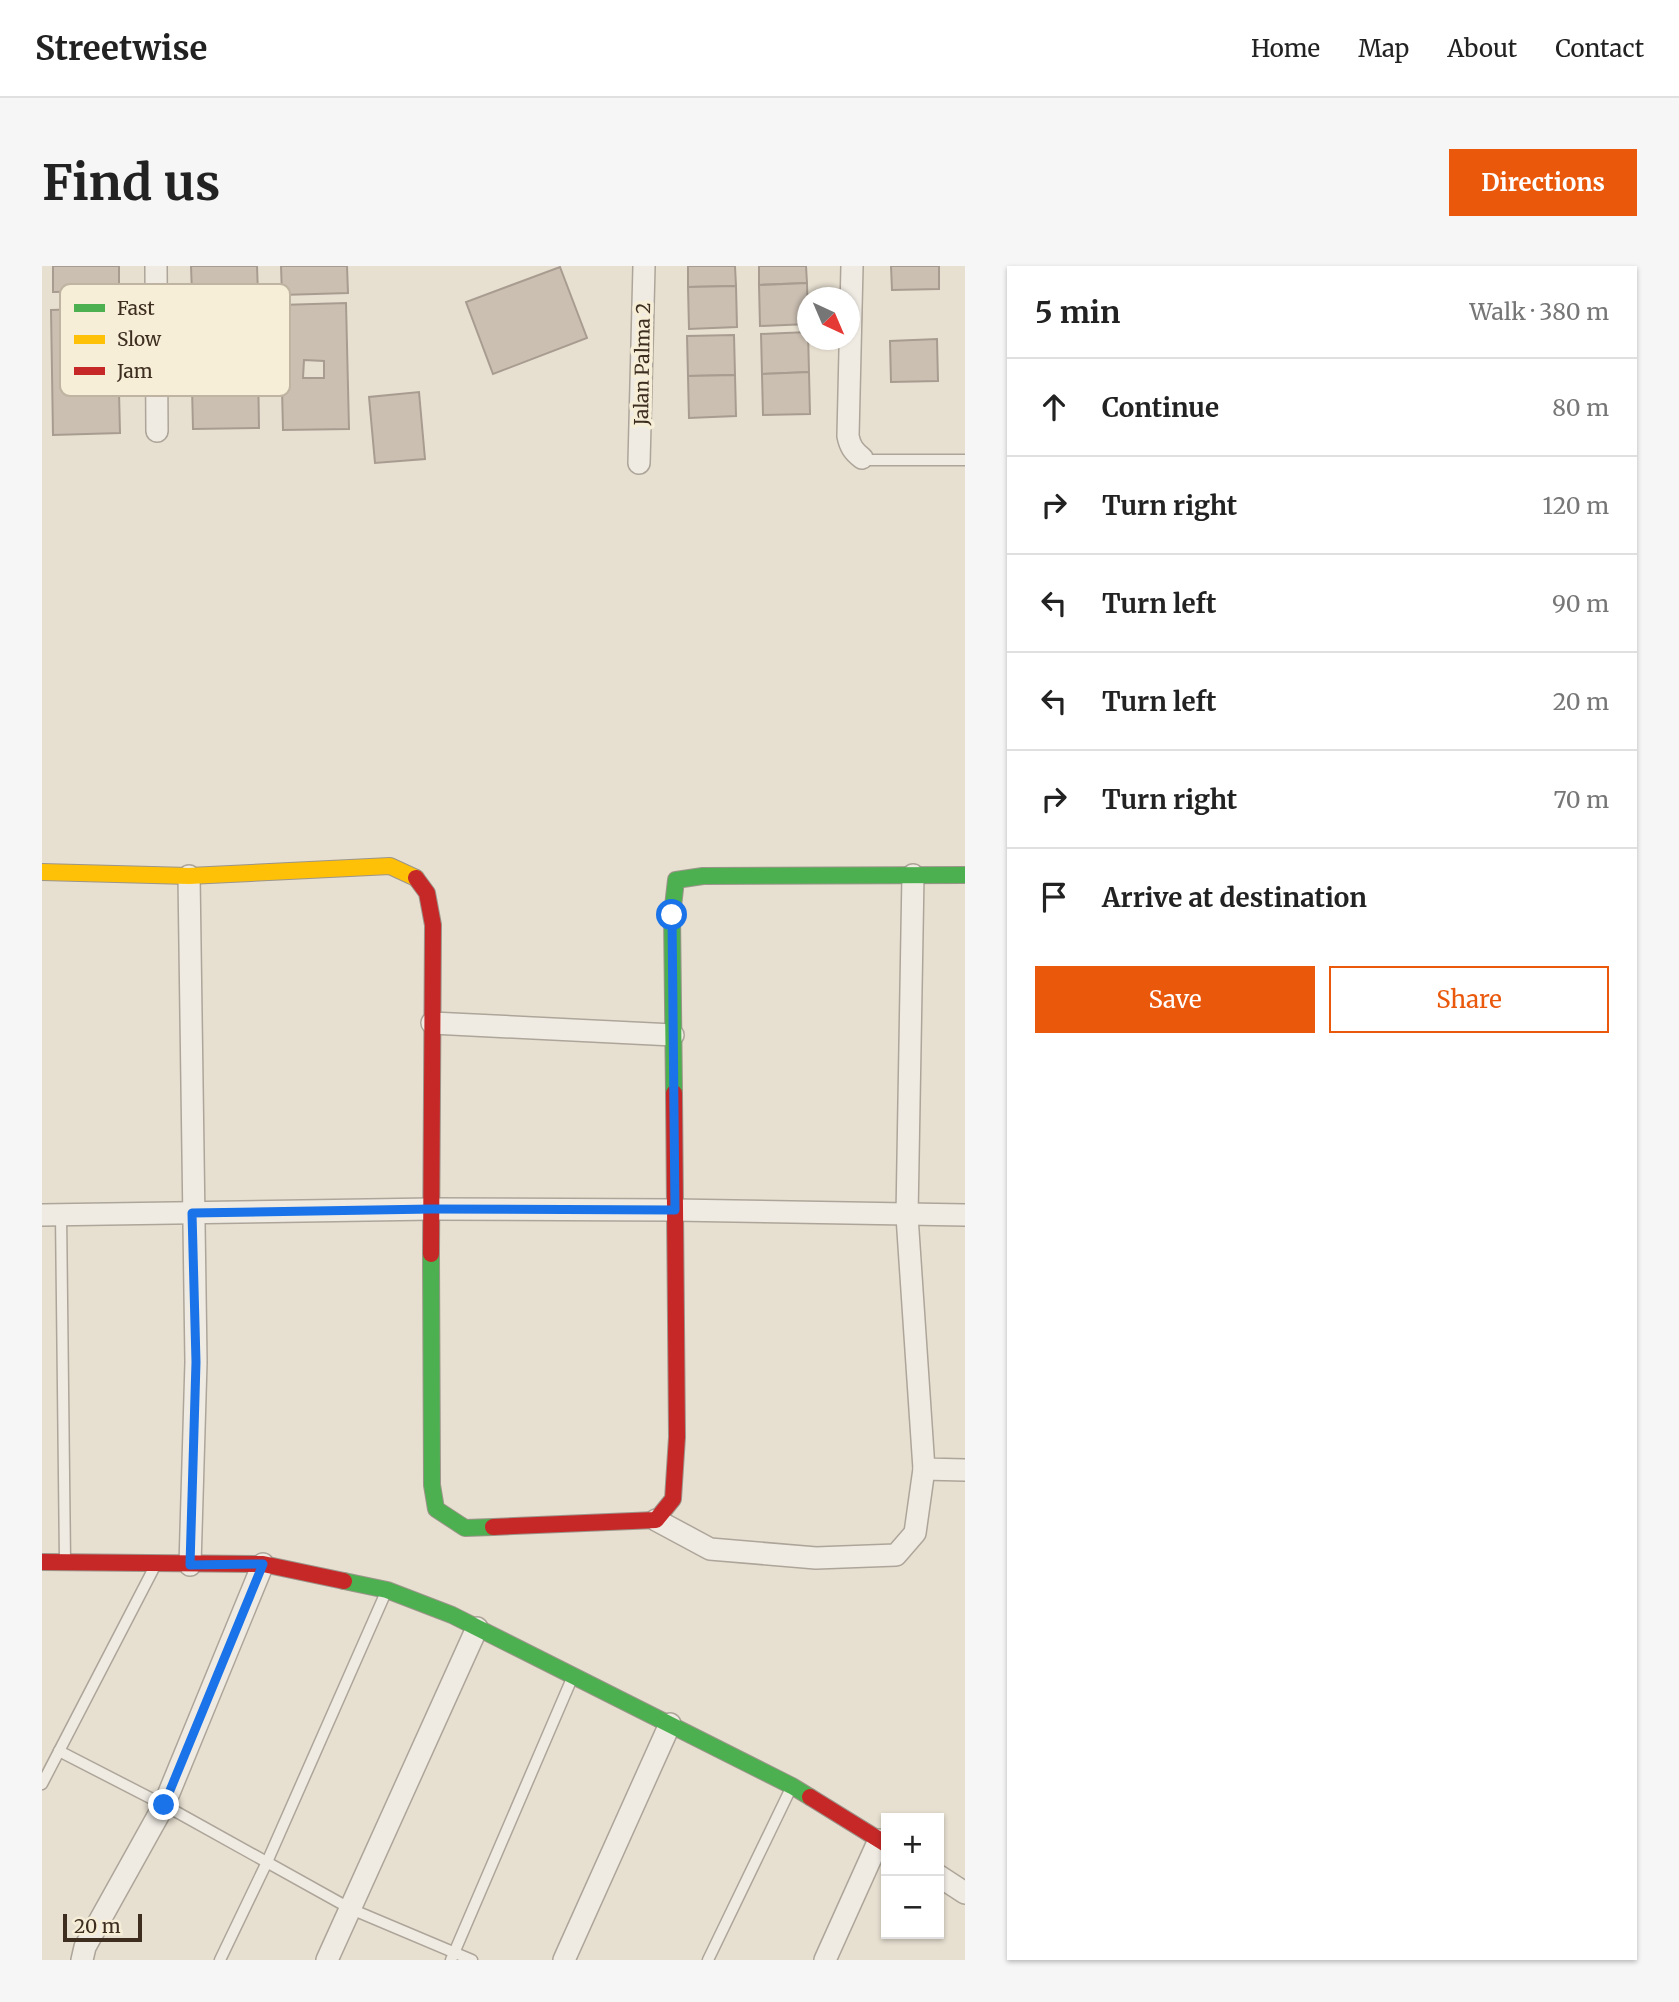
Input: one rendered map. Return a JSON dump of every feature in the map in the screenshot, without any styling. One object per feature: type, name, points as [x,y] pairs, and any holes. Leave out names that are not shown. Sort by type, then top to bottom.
[{"type":"street","points":[[156,266],[156,284]]},
{"type":"street","name":"Jalan Palma 2","points":[[639,463],[644,266]]},
{"type":"street","points":[[852,266],[848,436],[855,452],[862,458]]},
{"type":"street","points":[[157,396],[157,431]]},
{"type":"street","points":[[42,872],[189,876],[390,866],[415,874],[427,889],[433,925],[430,1366],[432,1485],[436,1509],[465,1528],[656,1521],[710,1549],[816,1558],[896,1555],[915,1533],[924,1469],[907,1216],[913,875]]},
{"type":"street","points":[[656,1521],[673,1499],[677,1437],[672,915],[676,880],[703,876],[965,875]]},
{"type":"street","points":[[189,876],[196,1362],[190,1565]]},
{"type":"street","points":[[432,1023],[673,1035]]},
{"type":"street","points":[[51,1214],[432,1209],[965,1215]]},
{"type":"street","points":[[924,1469],[965,1470]]},
{"type":"street","points":[[42,1562],[263,1564],[387,1590],[452,1615],[670,1724],[792,1786],[881,1841]]},
{"type":"street","points":[[82,1960],[85,1947],[164,1805],[263,1564]]},
{"type":"street","points":[[327,1960],[477,1628]]},
{"type":"street","points":[[564,1960],[670,1724]]},
{"type":"street","points":[[825,1960],[881,1846]]},
{"type":"street","points":[[944,1879],[965,1894]]},
{"type":"lane","points":[[862,458],[965,460]]},
{"type":"lane","points":[[51,1214],[65,1561]]},
{"type":"lane","points":[[42,1784],[158,1562]]},
{"type":"lane","points":[[220,1960],[267,1862],[387,1590]]},
{"type":"lane","points":[[453,1956],[573,1676]]},
{"type":"lane","points":[[59,1751],[164,1805],[351,1909],[453,1956],[472,1960]]},
{"type":"lane","points":[[708,1960],[792,1786]]},
{"type":"building","points":[[53,266],[119,266],[119,284],[60,284],[60,292],[53,292]]},
{"type":"building","points":[[191,266],[257,266],[258,284],[192,284]]},
{"type":"building","points":[[281,266],[347,266],[348,293],[290,295],[290,284],[282,284]]},
{"type":"building","points":[[688,266],[735,266],[736,286],[688,287]]},
{"type":"building","points":[[759,266],[806,266],[807,283],[759,285]]},
{"type":"building","points":[[891,266],[939,266],[939,289],[892,290]]},
{"type":"building","points":[[560,267],[587,338],[493,374],[466,302]]},
{"type":"building","points":[[807,283],[807,287],[797,287],[797,324],[760,326],[759,285]]},
{"type":"building","points":[[736,286],[737,327],[689,329],[688,287]]},
{"type":"building","points":[[346,303],[349,429],[283,430],[282,396],[290,396],[290,305]],"holes":[[[304,360],[324,361],[324,378],[303,378]]]},
{"type":"building","points":[[51,310],[60,310],[60,396],[119,396],[120,433],[53,435]]},
{"type":"building","points":[[797,332],[797,350],[808,350],[809,372],[762,374],[761,334]]},
{"type":"building","points":[[734,335],[735,375],[688,376],[687,336]]},
{"type":"building","points":[[937,339],[938,381],[891,382],[890,341]]},
{"type":"building","points":[[809,372],[810,414],[763,415],[762,374]]},
{"type":"building","points":[[735,375],[736,416],[689,418],[688,376]]},
{"type":"building","points":[[419,392],[425,459],[375,463],[369,397]]},
{"type":"building","points":[[192,396],[258,396],[259,428],[193,429]]},
{"type":"traffic: fast","points":[[674,1093],[672,915],[676,880],[703,876],[965,875]]},
{"type":"traffic: fast","points":[[431,1254],[432,1485],[436,1509],[465,1528],[493,1527]]},
{"type":"traffic: fast","points":[[344,1581],[387,1590],[452,1615],[810,1797]]},
{"type":"traffic: slow","points":[[42,872],[189,876],[390,866],[416,878]]},
{"type":"traffic: jam","points":[[416,878],[427,893],[433,925],[431,1254]]},
{"type":"traffic: jam","points":[[493,1527],[656,1520],[673,1499],[677,1437],[674,1093]]},
{"type":"traffic: jam","points":[[42,1562],[263,1564],[344,1581]]},
{"type":"traffic: jam","points":[[810,1797],[881,1841]]},
{"type":"route","points":[[164,1805],[263,1564],[190,1565],[196,1362],[192,1213],[432,1209],[675,1210],[672,915]]}]
